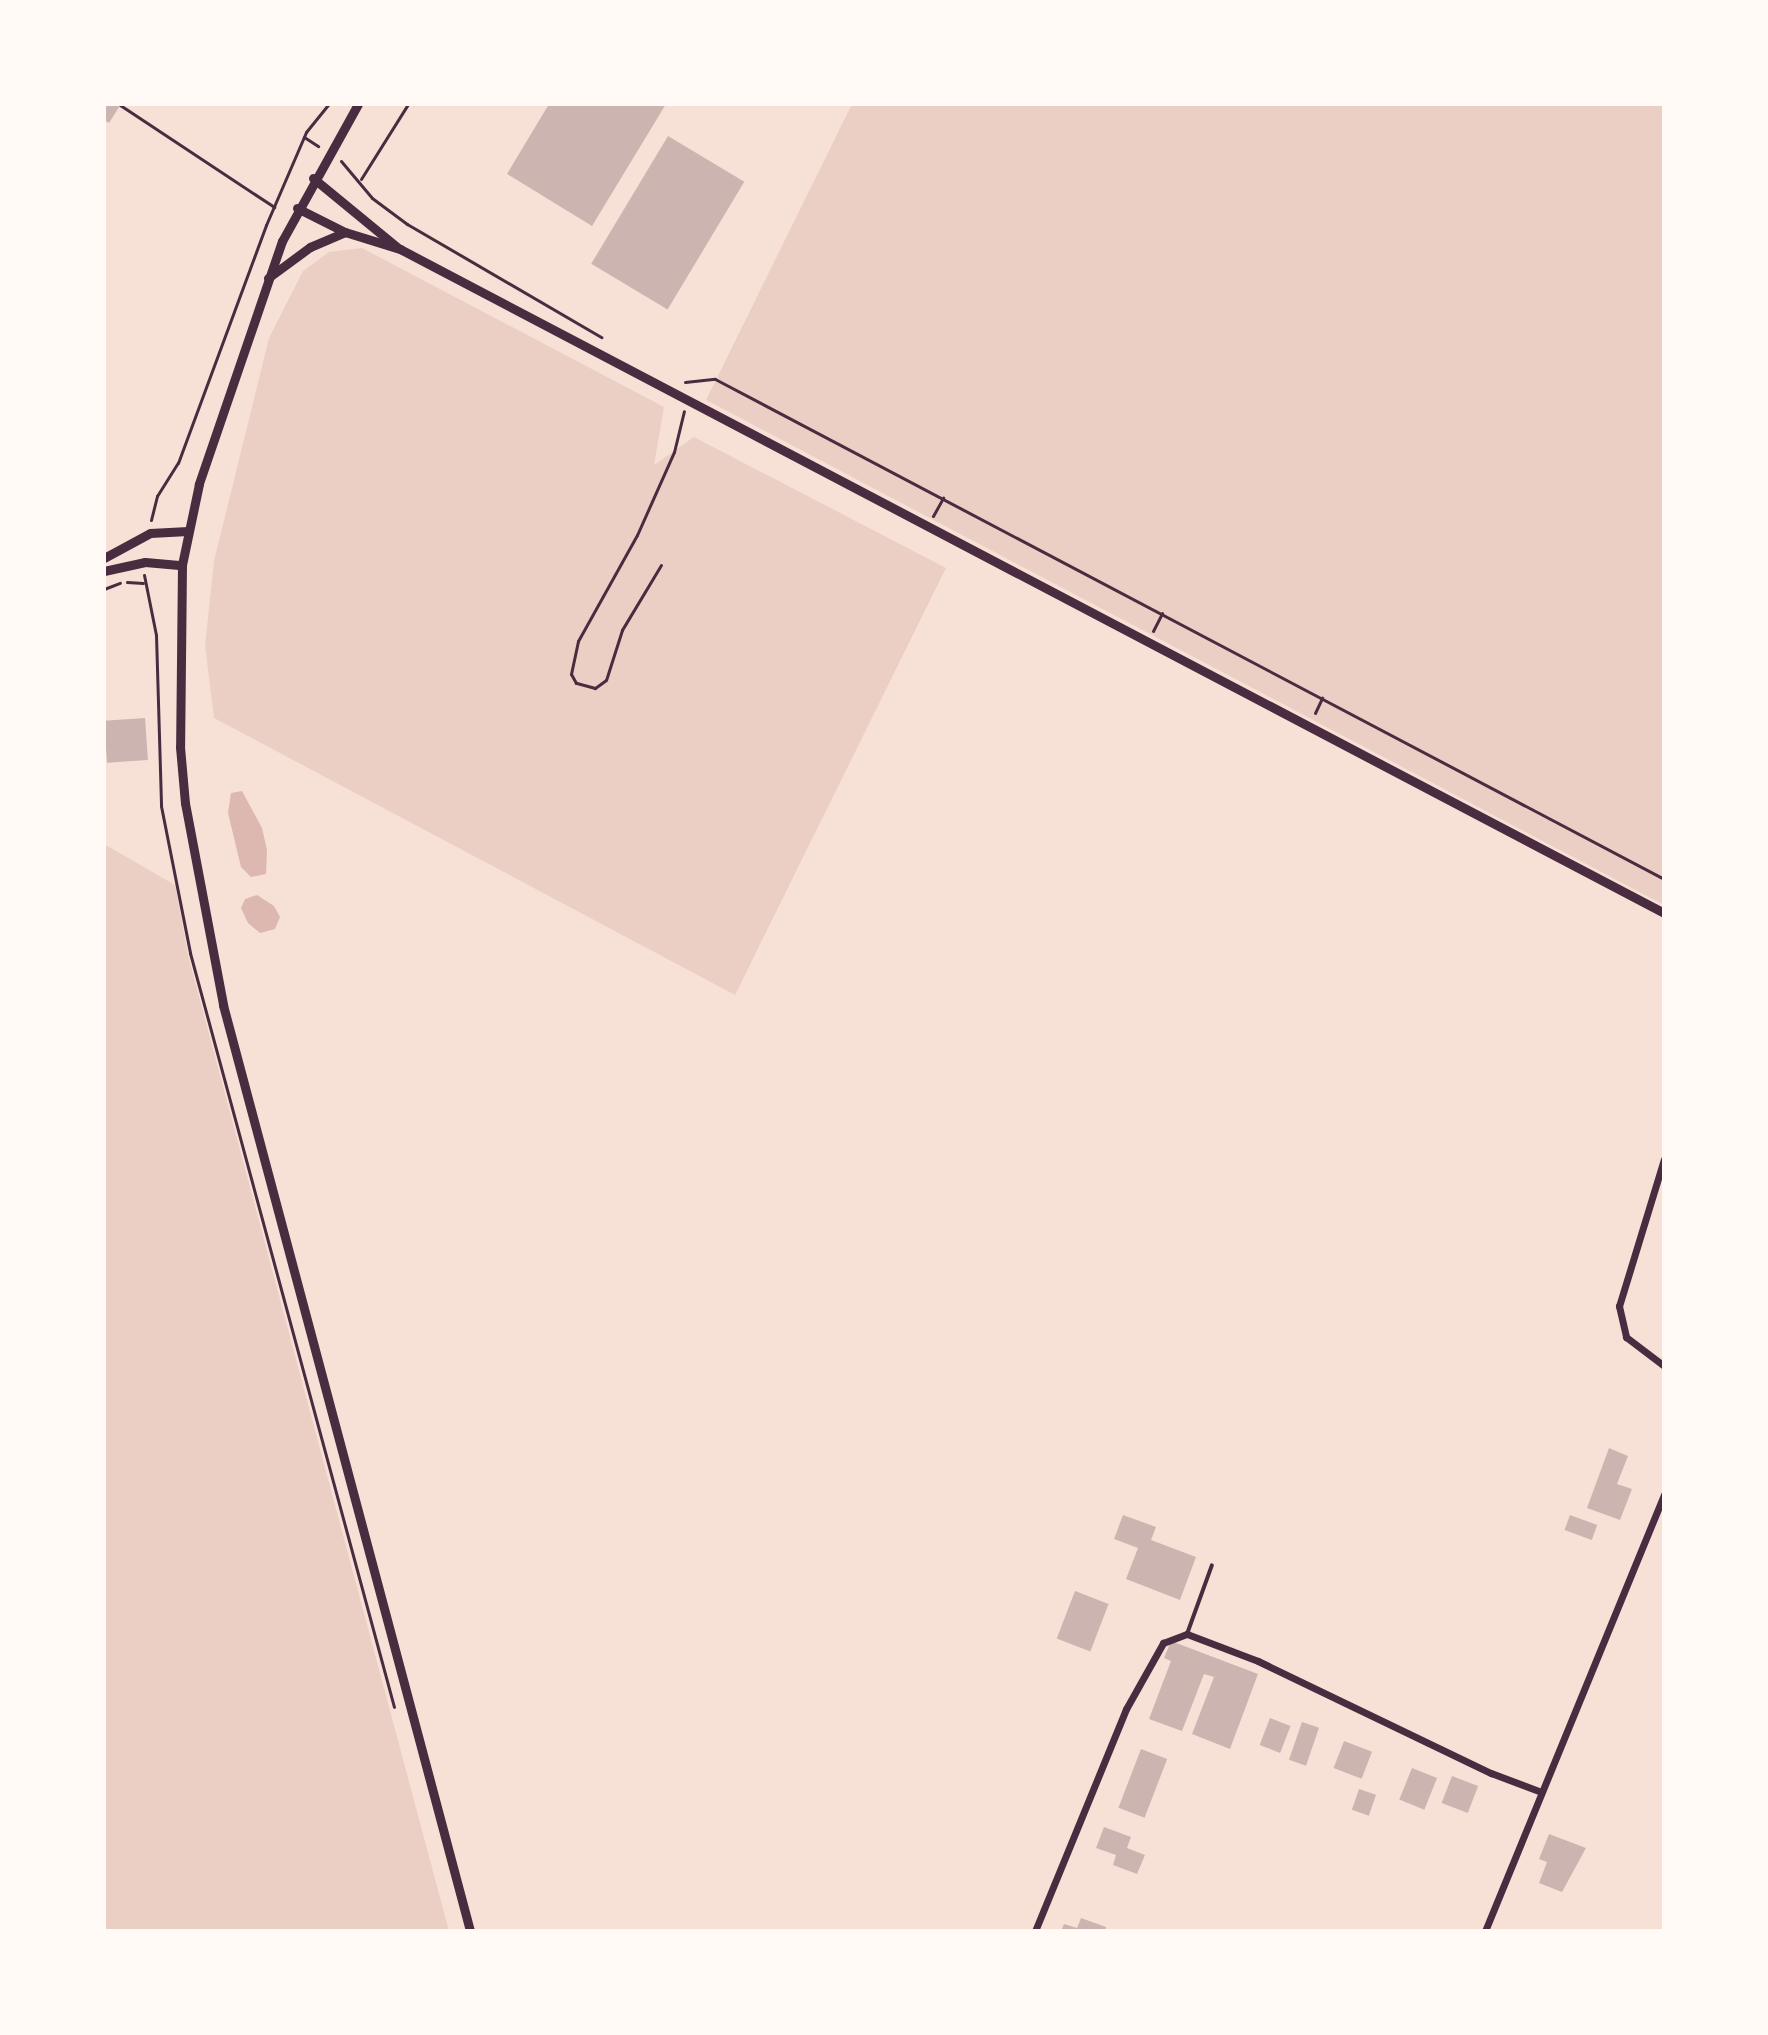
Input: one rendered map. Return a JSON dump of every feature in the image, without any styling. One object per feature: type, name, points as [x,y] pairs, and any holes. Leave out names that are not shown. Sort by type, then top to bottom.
[{"type":"street","points":[[358,104],[297,208],[268,278],[213,434],[182,565],[180,747],[205,920],[470,1931]]},
{"type":"street","points":[[313,178],[400,249]]},
{"type":"street","points":[[297,208],[345,232],[400,249],[1664,913]]},
{"type":"street","points":[[268,278],[310,247],[345,232]]},
{"type":"street","points":[[104,558],[150,533],[188,531]]},
{"type":"street","points":[[104,571],[145,562],[182,565]]},
{"type":"street","points":[[1664,1159],[1619,1306],[1626,1337],[1664,1366]]},
{"type":"street","points":[[1485,1931],[1539,1791],[1664,1494]]},
{"type":"street","points":[[1035,1931],[1126,1709],[1163,1643],[1187,1634],[1258,1661],[1491,1773],[1539,1791]]},
{"type":"lane","points":[[1187,1634],[1212,1565]]},
{"type":"path","points":[[150,533],[153,506],[178,463],[218,343],[274,207],[304,137],[329,104]]},
{"type":"path","points":[[408,104],[361,179],[372,198],[419,232],[606,340]]},
{"type":"path","points":[[120,105],[274,207]]},
{"type":"path","points":[[680,380],[693,384],[715,379],[1664,879]]},
{"type":"path","points":[[661,565],[622,630],[606,680],[595,688],[576,683],[571,674],[578,641],[637,535],[674,452],[687,401]]},
{"type":"path","points":[[927,527],[943,498]]},
{"type":"path","points":[[104,589],[143,583],[145,562]]},
{"type":"shaded area","points":[[852,104],[1664,104],[1664,905],[706,400]]},
{"type":"shaded area","points":[[362,248],[664,407],[654,465],[694,437],[946,568],[735,995],[214,718],[205,646],[214,561],[269,338],[303,271],[329,252]]},
{"type":"shaded area","points":[[242,791],[262,828],[267,850],[266,874],[251,877],[241,867],[228,813],[231,793]]},
{"type":"shaded area","points":[[104,844],[175,885],[189,959],[449,1931],[104,1931]]},
{"type":"shaded area","points":[[257,895],[274,906],[280,917],[275,929],[260,933],[248,923],[241,908],[245,899]]},
{"type":"building","points":[[104,104],[121,104],[109,123],[104,120]]},
{"type":"building","points":[[549,104],[666,104],[592,226],[507,174]]},
{"type":"building","points":[[668,136],[744,182],[668,310],[591,264]]},
{"type":"building","points":[[145,718],[148,760],[107,763],[104,721]]},
{"type":"building","points":[[1609,1448],[1628,1456],[1617,1484],[1632,1489],[1620,1520],[1587,1508]]},
{"type":"building","points":[[1123,1515],[1156,1527],[1151,1540],[1196,1557],[1180,1600],[1126,1579],[1138,1548],[1114,1539]]},
{"type":"building","points":[[1570,1515],[1597,1525],[1592,1540],[1565,1530]]},
{"type":"building","points":[[1075,1591],[1109,1604],[1090,1652],[1057,1639]]},
{"type":"building","points":[[1171,1641],[1258,1674],[1230,1749],[1192,1734],[1214,1677],[1204,1674],[1182,1731],[1149,1719],[1171,1661],[1164,1658]]},
{"type":"building","points":[[1270,1718],[1291,1726],[1280,1753],[1260,1745]]},
{"type":"building","points":[[1302,1722],[1319,1728],[1306,1766],[1289,1760]]},
{"type":"building","points":[[1344,1741],[1372,1752],[1362,1779],[1334,1768]]},
{"type":"building","points":[[1141,1749],[1167,1759],[1145,1818],[1118,1808]]},
{"type":"building","points":[[1412,1768],[1437,1778],[1424,1810],[1399,1800]]},
{"type":"building","points":[[1452,1776],[1478,1786],[1468,1813],[1442,1803]]},
{"type":"building","points":[[1359,1789],[1376,1795],[1369,1816],[1352,1810]]},
{"type":"building","points":[[1104,1827],[1131,1837],[1127,1848],[1145,1855],[1137,1874],[1113,1865],[1116,1855],[1096,1848]]},
{"type":"building","points":[[1549,1834],[1586,1848],[1562,1892],[1539,1883],[1547,1862],[1539,1859]]},
{"type":"building","points":[[1081,1918],[1106,1927],[1105,1931],[1061,1931],[1064,1924],[1077,1928]]}]
